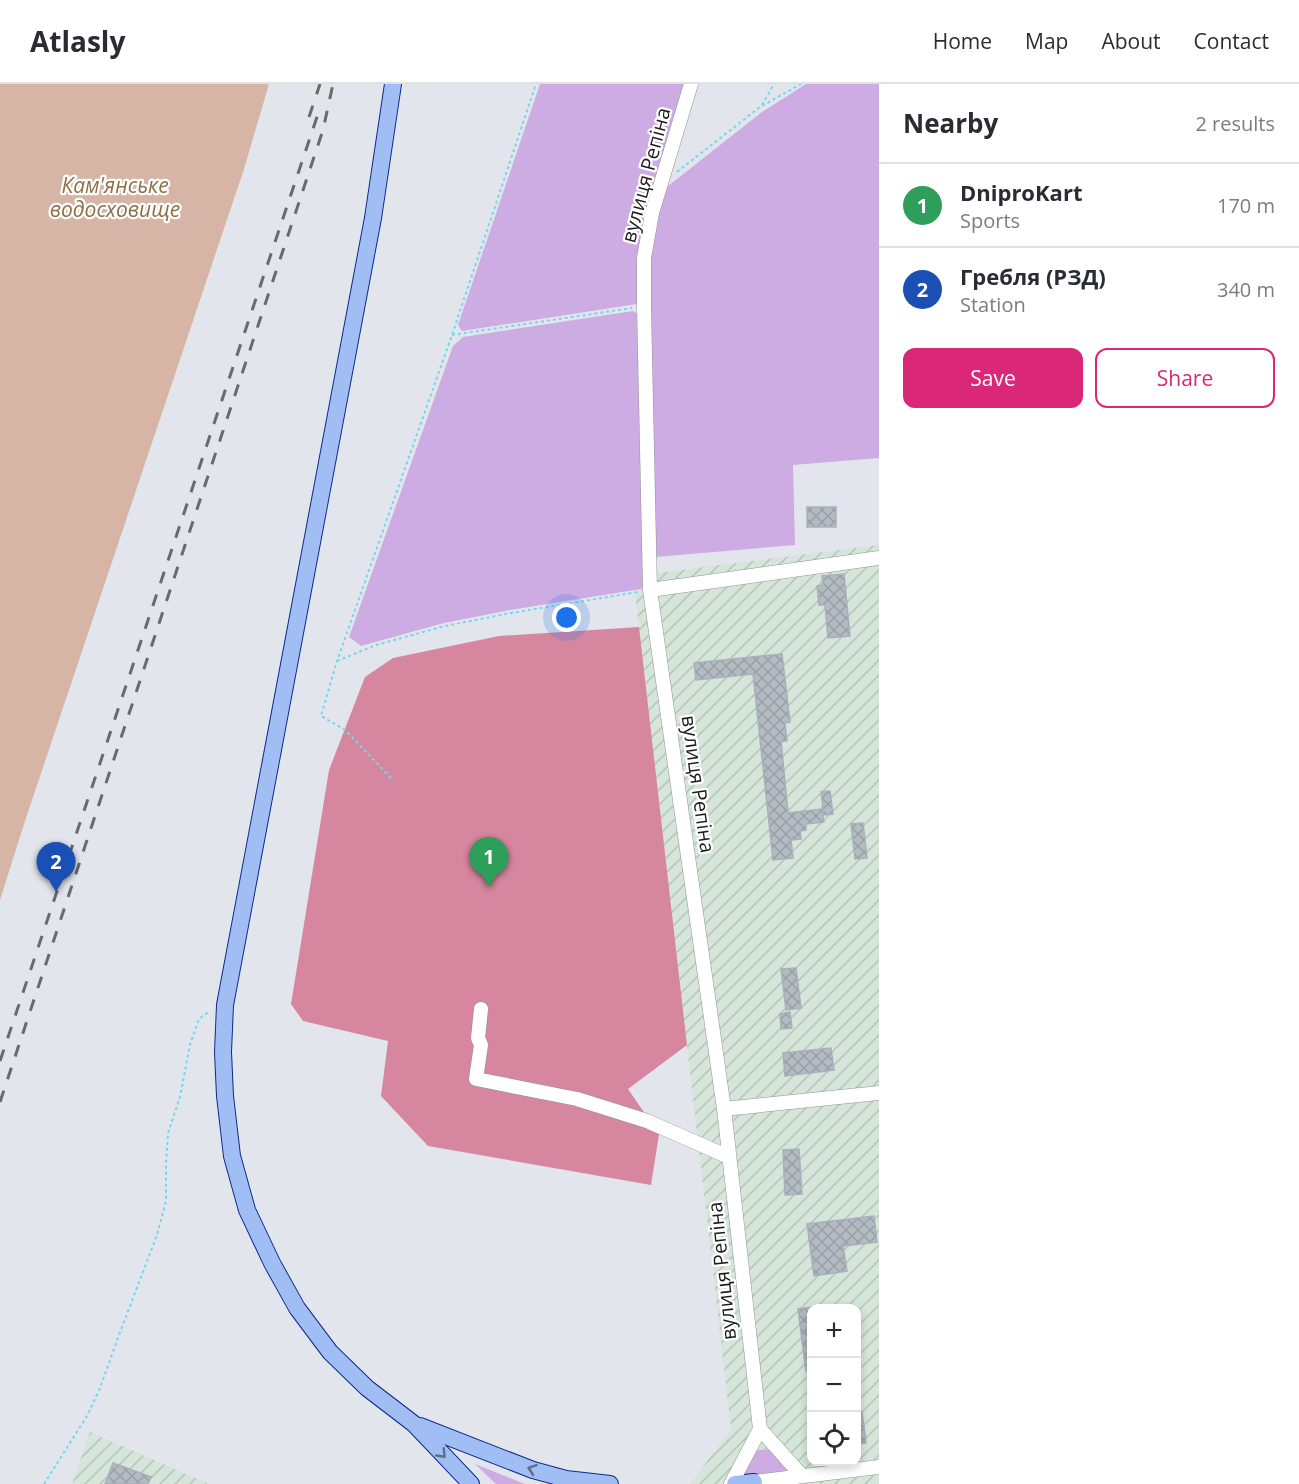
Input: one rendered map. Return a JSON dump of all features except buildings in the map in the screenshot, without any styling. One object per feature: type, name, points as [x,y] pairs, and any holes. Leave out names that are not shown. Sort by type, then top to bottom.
[{"type":"main road","points":[[393,84],[370,229],[225,1005],[223,1052],[225,1096],[232,1156],[247,1210],[272,1263],[297,1308],[330,1352],[367,1388],[414,1424],[471,1484]]},
{"type":"main road","points":[[414,1424],[560,1482],[610,1484]]},
{"type":"main road","points":[[733,1484],[751,1483]]},
{"type":"street","name":"вулиця Репіна","points":[[690,84],[652,213],[644,258],[650,590],[724,1109],[760,1429]]},
{"type":"street","points":[[650,590],[879,558]]},
{"type":"street","points":[[481,1009],[478,1038],[481,1045],[476,1079],[577,1099],[647,1121],[729,1157]]},
{"type":"street","points":[[724,1109],[879,1093]]},
{"type":"street","points":[[733,1484],[760,1429],[802,1476]]},
{"type":"street","points":[[751,1483],[879,1467]]},
{"type":"path","points":[[391,778],[345,730],[321,716],[337,661],[452,335],[537,84]]},
{"type":"path","points":[[760,107],[774,84]]},
{"type":"path","points":[[660,185],[760,107],[801,84]]},
{"type":"path","points":[[452,335],[644,306]]},
{"type":"path","points":[[337,661],[376,645],[445,626],[650,590]]},
{"type":"path","points":[[44,1484],[87,1416],[100,1388],[157,1235],[166,1201],[168,1133],[180,1097],[190,1045],[199,1019],[225,1005]]},
{"type":"shaded area","points":[[540,84],[684,84],[639,299],[637,304],[462,331],[458,325]]},
{"type":"shaded area","points":[[806,84],[879,84],[879,458],[793,465],[795,545],[655,557],[650,258],[657,216],[668,186],[762,112]]},
{"type":"shaded area","points":[[633,311],[639,315],[644,585],[641,589],[444,623],[361,646],[349,637],[453,346],[463,337]]},
{"type":"shaded area","points":[[879,545],[879,1484],[690,1484],[731,1429],[633,576]]},
{"type":"shaded area","points":[[639,627],[687,1045],[628,1089],[659,1134],[651,1185],[428,1146],[381,1096],[388,1041],[303,1021],[291,1004],[329,770],[365,677],[393,658],[499,636]]},
{"type":"shaded area","points":[[90,1432],[209,1484],[72,1484]]},
{"type":"shaded area","points":[[757,1450],[771,1450],[787,1470],[747,1476],[744,1474]]},
{"type":"shaded area","points":[[475,1464],[525,1484],[496,1484]]},
{"type":"water","name":"Кам'янське водосховище","points":[[0,84],[269,84],[244,169],[0,900]]},
{"type":"railway","points":[[309,117],[320,84]]},
{"type":"railway","points":[[0,1102],[323,130],[333,84]]},
{"type":"railway","points":[[0,1061],[320,108]]},
{"type":"place","name":"DniproKart","points":[[489,887]]},
{"type":"place","name":"Гребля (РЗД)","points":[[56,892]]}]
